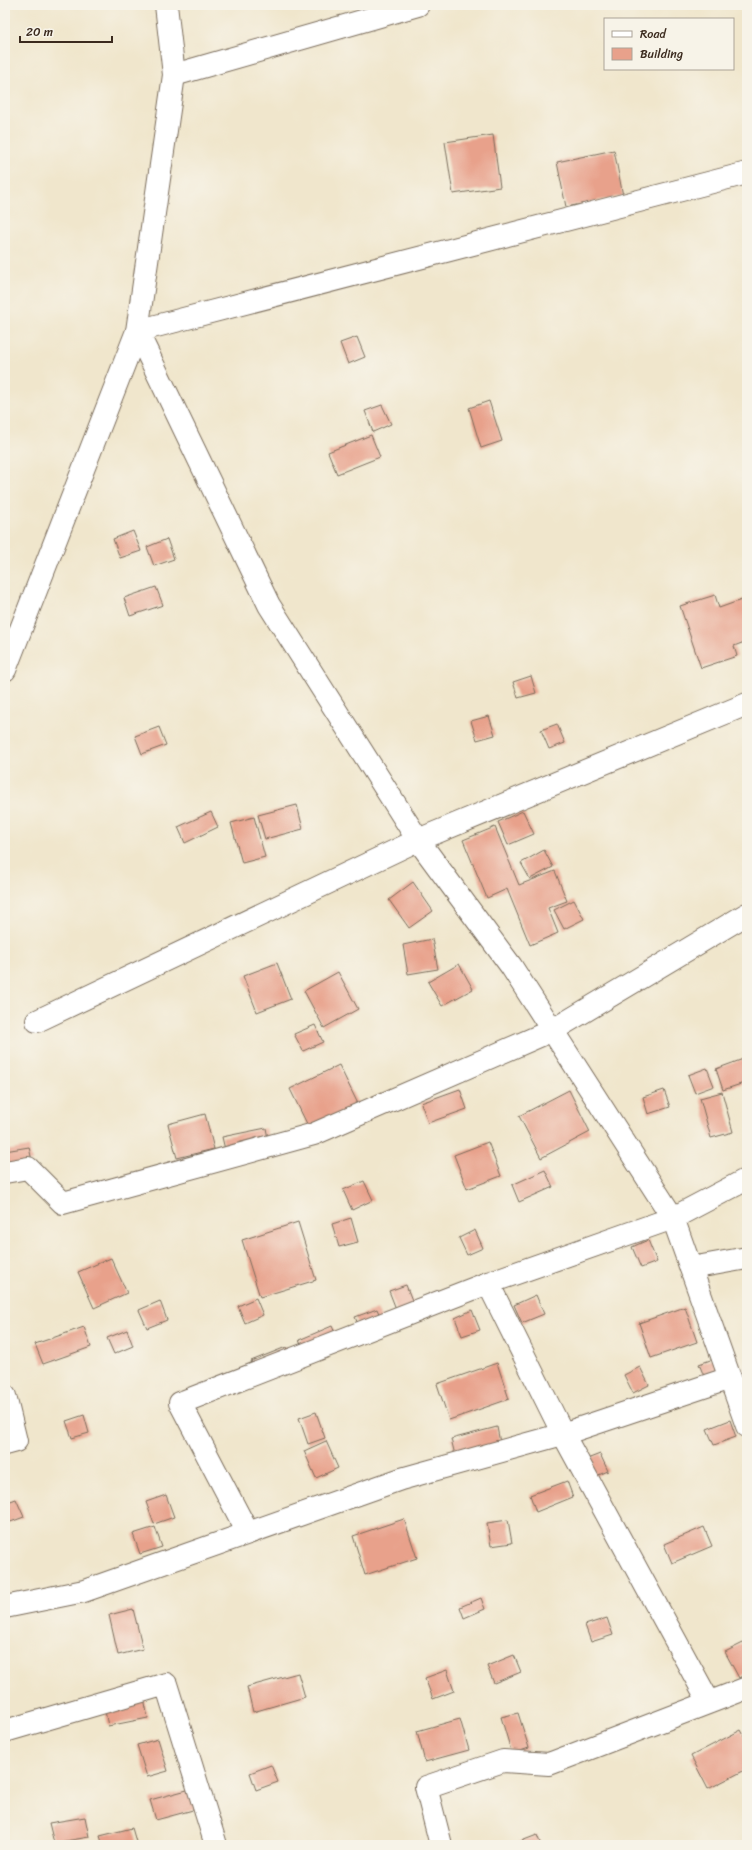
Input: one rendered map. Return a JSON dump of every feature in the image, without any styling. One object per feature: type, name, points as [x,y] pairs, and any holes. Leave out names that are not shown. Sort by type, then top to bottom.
[{"type":"street","points":[[5,670],[137,331],[174,75],[166,5]]},
{"type":"street","points":[[174,75],[418,5]]},
{"type":"street","points":[[137,331],[747,173]]},
{"type":"street","points":[[137,331],[269,605],[418,840],[511,966],[673,1218],[747,1426]]},
{"type":"street","points":[[37,1021],[418,840],[747,704]]},
{"type":"street","points":[[5,1172],[28,1168],[63,1203],[314,1134],[553,1030],[747,914]]},
{"type":"street","points":[[248,1533],[180,1403],[488,1283],[673,1218],[747,1179]]},
{"type":"street","points":[[691,1268],[747,1258]]},
{"type":"street","points":[[488,1283],[563,1434],[709,1702]]},
{"type":"street","points":[[5,1607],[84,1591],[402,1479],[563,1434],[730,1378]]},
{"type":"street","points":[[5,1396],[16,1441],[5,1444]]},
{"type":"street","points":[[5,1730],[166,1684],[216,1845]]},
{"type":"street","points":[[441,1845],[426,1787],[504,1761],[549,1764],[747,1688]]},
{"type":"building","points":[[493,135],[500,187],[453,194],[445,142]]},
{"type":"building","points":[[614,150],[623,196],[566,207],[557,162]]},
{"type":"building","points":[[357,337],[365,357],[348,364],[340,343]]},
{"type":"building","points":[[489,401],[502,441],[481,448],[469,408]]},
{"type":"building","points":[[382,405],[391,424],[373,432],[365,411]]},
{"type":"building","points":[[371,435],[380,457],[337,474],[328,452]]},
{"type":"building","points":[[133,531],[141,551],[120,558],[113,539]]},
{"type":"building","points":[[167,539],[174,559],[154,566],[147,547]]},
{"type":"building","points":[[156,587],[163,605],[130,616],[124,598]]},
{"type":"building","points":[[715,595],[719,608],[747,598],[747,641],[734,646],[737,656],[701,668],[680,606]]},
{"type":"building","points":[[531,676],[536,693],[518,698],[513,682]]},
{"type":"building","points":[[489,716],[495,735],[477,740],[471,721]]},
{"type":"building","points":[[557,724],[565,743],[549,749],[541,730]]},
{"type":"building","points":[[159,727],[166,745],[142,754],[135,736]]},
{"type":"building","points":[[297,805],[303,829],[265,839],[258,815]]},
{"type":"building","points":[[523,811],[534,834],[508,845],[498,822]]},
{"type":"building","points":[[211,812],[218,827],[185,843],[178,827]]},
{"type":"building","points":[[254,817],[265,857],[242,863],[231,823]]},
{"type":"building","points":[[495,827],[519,885],[555,871],[567,901],[548,908],[558,933],[530,945],[507,889],[487,898],[463,840]]},
{"type":"building","points":[[544,850],[553,867],[530,879],[521,863]]},
{"type":"building","points":[[413,882],[433,911],[409,928],[389,900]]},
{"type":"building","points":[[574,900],[584,919],[564,929],[554,910]]},
{"type":"building","points":[[432,939],[438,969],[408,974],[403,945]]},
{"type":"building","points":[[277,963],[291,999],[257,1012],[243,976]]},
{"type":"building","points":[[459,964],[473,989],[442,1006],[428,982]]},
{"type":"building","points":[[338,972],[358,1009],[324,1028],[304,991]]},
{"type":"building","points":[[315,1025],[323,1042],[303,1051],[294,1034]]},
{"type":"building","points":[[746,1058],[747,1082],[723,1090],[716,1069]]},
{"type":"building","points":[[339,1065],[360,1108],[311,1132],[290,1089]]},
{"type":"building","points":[[707,1068],[714,1086],[695,1093],[688,1075]]},
{"type":"building","points":[[460,1089],[467,1109],[428,1123],[421,1103]]},
{"type":"building","points":[[569,1090],[590,1132],[541,1158],[519,1116]]},
{"type":"building","points":[[664,1090],[670,1107],[648,1114],[643,1097]]},
{"type":"building","points":[[722,1092],[733,1132],[711,1138],[700,1098]]},
{"type":"building","points":[[205,1114],[214,1149],[177,1158],[168,1124]]},
{"type":"building","points":[[266,1128],[270,1149],[227,1158],[222,1137]]},
{"type":"building","points":[[488,1142],[501,1176],[467,1189],[454,1155]]},
{"type":"building","points":[[29,1147],[32,1161],[5,1166],[5,1151]]},
{"type":"building","points":[[545,1170],[553,1187],[519,1202],[512,1185]]},
{"type":"building","points":[[364,1181],[373,1200],[352,1210],[343,1190]]},
{"type":"building","points":[[351,1218],[358,1242],[339,1247],[332,1224]]},
{"type":"building","points":[[298,1222],[316,1280],[260,1297],[242,1240]]},
{"type":"building","points":[[475,1230],[483,1248],[467,1255],[459,1238]]},
{"type":"building","points":[[648,1240],[657,1262],[641,1268],[632,1247]]},
{"type":"building","points":[[111,1258],[127,1293],[94,1308],[78,1272]]},
{"type":"building","points":[[406,1285],[415,1308],[398,1314],[389,1291]]},
{"type":"building","points":[[536,1295],[544,1314],[522,1323],[514,1305]]},
{"type":"building","points":[[256,1298],[263,1315],[245,1323],[238,1306]]},
{"type":"building","points":[[160,1301],[167,1320],[147,1328],[139,1310]]},
{"type":"building","points":[[685,1307],[697,1342],[651,1358],[639,1323]]},
{"type":"building","points":[[377,1309],[383,1323],[361,1331],[355,1317]]},
{"type":"building","points":[[472,1310],[480,1330],[462,1336],[455,1318]]},
{"type":"building","points":[[332,1326],[339,1342],[306,1357],[299,1340]]},
{"type":"building","points":[[84,1327],[91,1347],[43,1364],[35,1344]]},
{"type":"building","points":[[127,1330],[133,1346],[114,1354],[107,1338]]},
{"type":"building","points":[[286,1347],[293,1363],[258,1377],[251,1361]]},
{"type":"building","points":[[722,1356],[728,1373],[706,1381],[699,1364]]},
{"type":"building","points":[[497,1363],[509,1399],[449,1420],[437,1384]]},
{"type":"building","points":[[640,1367],[649,1385],[633,1393],[624,1375]]},
{"type":"building","points":[[316,1412],[325,1438],[308,1444],[299,1418]]},
{"type":"building","points":[[84,1415],[89,1433],[72,1438],[66,1421]]},
{"type":"building","points":[[730,1420],[736,1437],[714,1445],[707,1429]]},
{"type":"building","points":[[497,1427],[501,1448],[456,1459],[451,1439]]},
{"type":"building","points":[[326,1441],[338,1468],[316,1478],[304,1451]]},
{"type":"building","points":[[600,1454],[608,1471],[589,1479],[582,1461]]},
{"type":"building","points":[[567,1481],[573,1497],[536,1512],[530,1495]]},
{"type":"building","points":[[166,1495],[174,1517],[154,1524],[146,1502]]},
{"type":"building","points":[[16,1499],[24,1517],[5,1524],[5,1503]]},
{"type":"building","points":[[404,1519],[417,1558],[365,1575],[353,1536]]},
{"type":"building","points":[[508,1520],[512,1543],[491,1546],[487,1523]]},
{"type":"building","points":[[155,1527],[162,1547],[140,1554],[133,1534]]},
{"type":"building","points":[[704,1527],[712,1546],[672,1563],[664,1544]]},
{"type":"building","points":[[481,1598],[485,1609],[464,1618],[460,1607]]},
{"type":"building","points":[[133,1609],[143,1649],[118,1655],[109,1615]]},
{"type":"building","points":[[607,1618],[613,1635],[591,1642],[585,1625]]},
{"type":"building","points":[[745,1642],[747,1646],[747,1673],[739,1678],[725,1652]]},
{"type":"building","points":[[514,1655],[521,1672],[494,1683],[487,1666]]},
{"type":"building","points":[[447,1670],[454,1691],[433,1699],[425,1678]]},
{"type":"building","points":[[298,1673],[305,1697],[253,1712],[247,1687]]},
{"type":"building","points":[[144,1698],[148,1718],[108,1726],[104,1706]]},
{"type":"building","points":[[518,1713],[529,1748],[512,1754],[501,1717]]},
{"type":"building","points":[[460,1719],[469,1750],[425,1762],[417,1731]]},
{"type":"building","points":[[741,1730],[747,1741],[747,1769],[708,1789],[691,1756]]},
{"type":"building","points":[[158,1739],[168,1771],[147,1777],[137,1745]]},
{"type":"building","points":[[271,1765],[278,1782],[256,1790],[250,1773]]},
{"type":"building","points":[[198,1787],[204,1807],[156,1820],[150,1800]]},
{"type":"building","points":[[85,1817],[89,1837],[54,1843],[49,1823]]},
{"type":"building","points":[[132,1828],[137,1845],[103,1845],[100,1836]]},
{"type":"building","points":[[537,1835],[541,1845],[521,1845],[519,1842]]}]
